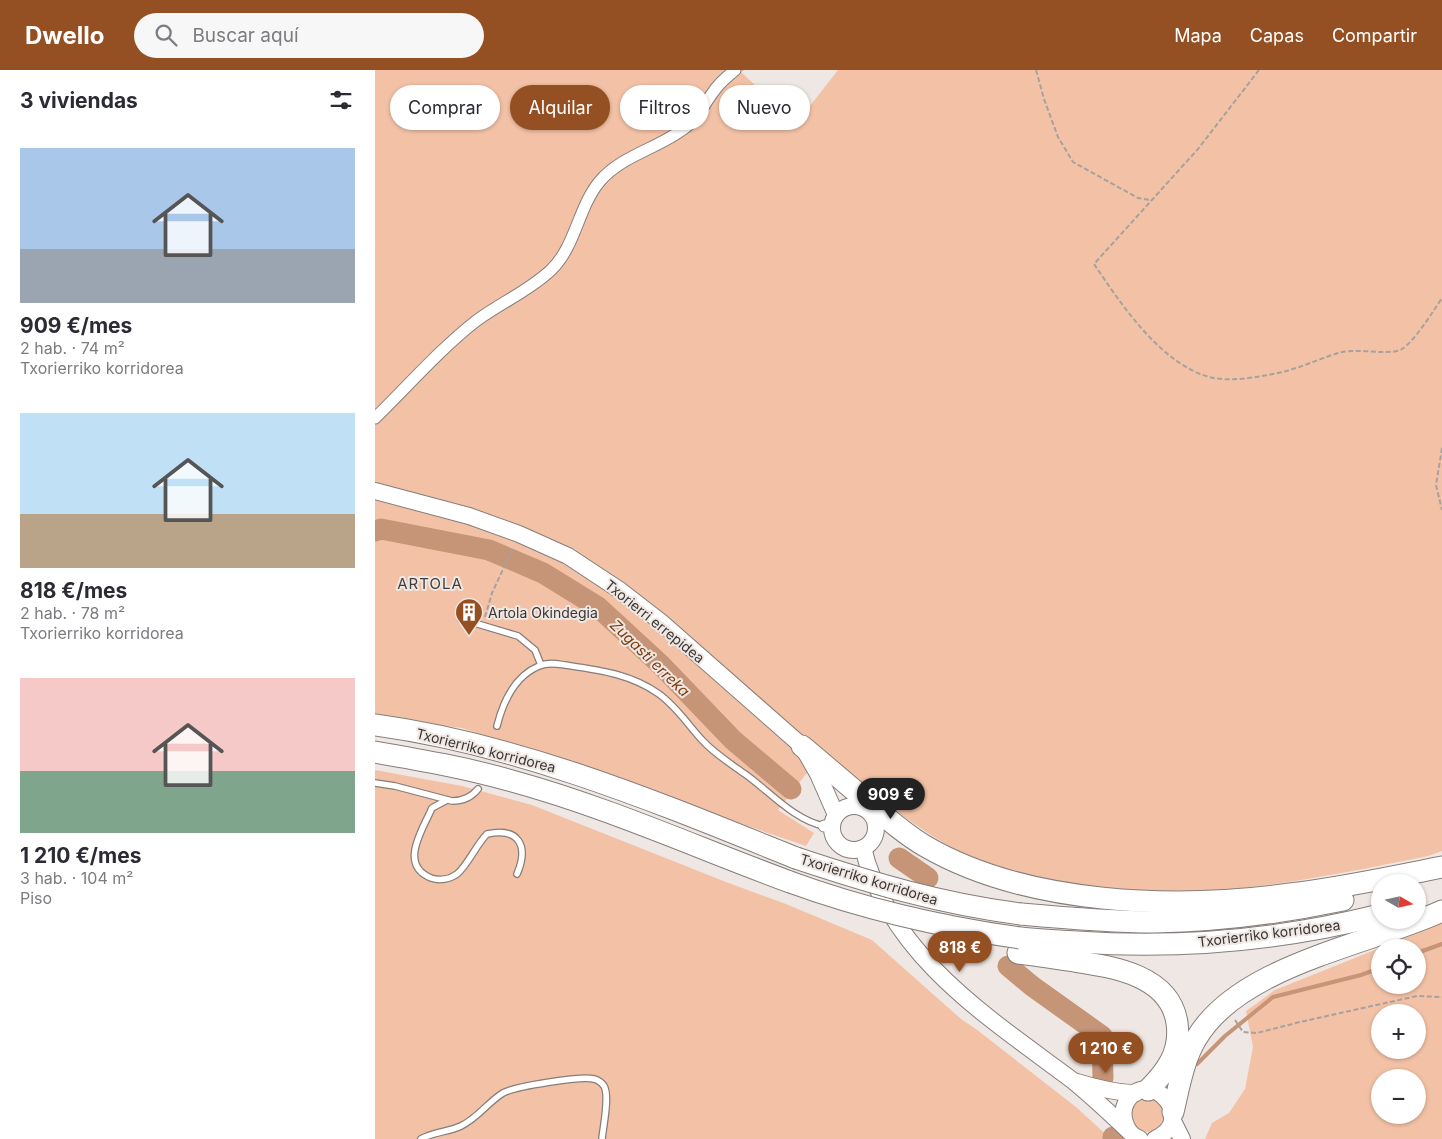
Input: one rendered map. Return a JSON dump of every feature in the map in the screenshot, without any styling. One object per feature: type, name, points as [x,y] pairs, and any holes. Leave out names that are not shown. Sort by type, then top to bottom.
[{"type":"highway","name":"Txorierriko korridorea","points":[[375,725],[460,741],[556,767],[628,792],[796,858],[921,896],[987,910],[1129,922],[1199,920],[1269,914],[1371,894]]},
{"type":"highway","points":[[802,746],[916,840]]},
{"type":"highway","name":"Txorierriko korridorea","points":[[375,752],[454,766],[513,781],[568,798],[831,897],[860,913],[920,932],[1019,945],[1219,942],[1296,933],[1371,918]]},
{"type":"highway","points":[[876,826],[916,840],[975,869],[1032,887],[1069,894],[1136,900],[1184,901],[1272,896],[1329,889],[1442,867]]},
{"type":"highway","points":[[1426,878],[1442,872]]},
{"type":"highway","points":[[1426,903],[1442,898]]},
{"type":"highway","points":[[1172,1115],[1189,1054],[1197,1038],[1223,1007],[1246,990],[1274,975],[1442,911]]},
{"type":"highway","points":[[1019,945],[1121,970],[1142,978],[1159,989],[1170,1004],[1176,1018],[1177,1045],[1174,1057],[1167,1069],[1142,1092]]},
{"type":"main road","name":"Txorierri errepidea","points":[[375,491],[469,516],[519,534],[568,556],[621,591],[661,622],[802,746],[818,774],[831,822]]},
{"type":"main road","points":[[824,765],[855,805]]},
{"type":"main road","points":[[855,805],[861,806],[872,814],[876,826],[873,839],[863,848],[856,850],[842,846],[836,841],[831,822],[845,808],[855,805]]},
{"type":"main road","points":[[863,848],[868,866],[883,899],[907,939],[925,960],[955,990],[1043,1061],[1073,1081],[1134,1135]]},
{"type":"main road","points":[[1073,1081],[1122,1093],[1142,1092],[1161,1094],[1171,1105],[1172,1115],[1182,1139]]},
{"type":"main road","points":[[1134,1135],[1125,1125],[1123,1110],[1130,1097],[1142,1092]]},
{"type":"main road","points":[[1155,1139],[1166,1132],[1172,1115]]},
{"type":"street","points":[[375,418],[431,361],[470,326],[541,279],[552,269],[567,248],[589,198],[603,177],[622,163],[685,128],[701,112],[717,87],[735,70]]},
{"type":"lane","points":[[461,619],[518,636],[535,650],[541,664]]},
{"type":"lane","points":[[497,726],[510,692],[521,679],[541,664],[553,663],[603,670],[643,684],[673,706],[704,742],[734,768],[745,774],[786,807],[816,824],[831,822]]},
{"type":"lane","points":[[375,784],[395,786],[447,800],[461,801],[469,798],[478,790]]},
{"type":"lane","points":[[447,800],[432,808],[417,842],[414,856],[419,869],[432,878],[443,879],[452,877],[461,870],[479,842],[487,834],[505,832],[517,838],[521,847],[522,859],[517,874]]},
{"type":"lane","points":[[421,1139],[455,1128],[477,1117],[499,1096],[512,1089],[539,1084],[592,1079],[601,1083],[606,1092],[602,1139]]},
{"type":"path","points":[[1036,70],[1058,137],[1073,162],[1138,198],[1152,200]]},
{"type":"path","points":[[1259,70],[1198,149],[1094,264],[1151,340],[1176,362],[1209,377],[1237,380],[1275,374],[1340,352],[1402,350],[1419,332],[1442,298]]},
{"type":"path","points":[[1442,448],[1436,485],[1442,510]]},
{"type":"path","points":[[482,624],[492,593],[514,547]]},
{"type":"path","points":[[1223,1007],[1243,1032],[1257,1033],[1417,996],[1442,997]]},
{"type":"shaded area","points":[[375,70],[745,70],[741,72],[755,85],[719,85],[719,130],[810,130],[810,106],[838,70],[1442,70],[1442,851],[1428,856],[1373,867],[1261,886],[1204,892],[1147,893],[1091,889],[1035,879],[981,861],[959,851],[898,812],[824,751],[778,810],[814,833],[806,846],[462,728],[375,717]]},
{"type":"shaded area","points":[[375,770],[462,786],[532,805],[786,904],[872,940],[961,1019],[1076,1107],[1111,1139],[375,1139]]},
{"type":"shaded area","points":[[1442,923],[1442,1139],[1205,1139],[1212,1123],[1229,1113],[1245,1089],[1253,1047],[1246,1011],[1275,990],[1371,951],[1371,994],[1426,994],[1426,939],[1402,939]]},
{"type":"shaded area","points":[[1148,1098],[1155,1099],[1160,1103],[1164,1108],[1164,1122],[1160,1127],[1155,1131],[1148,1132],[1141,1131],[1136,1127],[1132,1122],[1131,1115],[1132,1108],[1136,1103],[1141,1099]]},
{"type":"waterway","name":"Zugasti erreka","points":[[375,531],[381,529],[489,550],[543,573],[598,607],[661,665],[733,740],[791,789]]},
{"type":"waterway","points":[[899,858],[928,878]]},
{"type":"waterway","points":[[1426,950],[1442,944]]},
{"type":"waterway","points":[[1008,966],[1032,986],[1102,1036],[1103,1078]]},
{"type":"waterway","points":[[1197,1064],[1225,1036],[1273,997],[1371,971]]},
{"type":"waterway","points":[[1102,1036],[1139,1050]]},
{"type":"place","name":"Artola Okindegia","points":[[469,636]]},
{"type":"district","name":"ARTOLA","points":[[430,583]]}]
